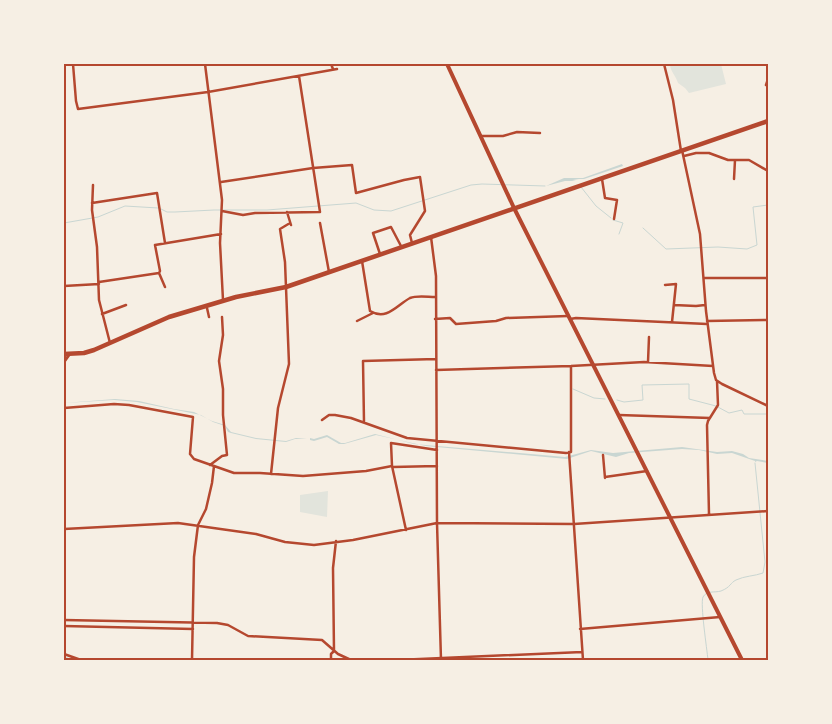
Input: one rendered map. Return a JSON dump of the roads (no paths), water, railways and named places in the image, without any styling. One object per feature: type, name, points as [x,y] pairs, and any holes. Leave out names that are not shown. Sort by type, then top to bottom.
[{"type":"highway","points":[[66,355],[84,353],[169,317],[223,300],[286,287],[412,242],[768,121]]},
{"type":"main road","points":[[447,64],[514,208],[742,660]]},
{"type":"street","points":[[73,64],[78,109],[208,92],[299,76],[334,69],[331,64]]},
{"type":"street","points":[[205,64],[221,182],[220,243],[223,300]]},
{"type":"street","points":[[664,64],[700,234],[707,323],[717,381],[718,405],[707,425],[710,514]]},
{"type":"street","points":[[222,211],[243,215],[255,213],[320,212],[299,76]]},
{"type":"street","points":[[766,85],[768,79]]},
{"type":"street","points":[[481,136],[503,136],[517,132],[540,133]]},
{"type":"street","points":[[684,156],[696,153],[709,153],[728,160],[748,160],[768,171]]},
{"type":"street","points":[[734,180],[735,160]]},
{"type":"street","points":[[221,182],[313,168],[352,165],[356,193],[420,177],[425,211],[410,235],[412,242]]},
{"type":"street","points":[[601,178],[605,198],[617,200],[614,219]]},
{"type":"street","points":[[93,184],[92,203],[99,300],[110,343]]},
{"type":"street","points":[[92,203],[157,194],[164,243]]},
{"type":"street","points":[[271,474],[280,394],[288,370],[285,262],[280,229],[291,224],[287,212]]},
{"type":"street","points":[[320,223],[329,272]]},
{"type":"street","points":[[380,254],[373,233],[391,227],[401,246]]},
{"type":"street","points":[[165,287],[159,273],[155,245],[221,234]]},
{"type":"street","points":[[431,236],[436,276],[437,523],[441,660]]},
{"type":"street","points":[[362,260],[370,311],[382,315],[412,297],[435,297]]},
{"type":"street","points":[[64,286],[99,283],[159,273]]},
{"type":"street","points":[[704,278],[768,278]]},
{"type":"street","points":[[664,285],[676,284],[672,322]]},
{"type":"street","points":[[674,304],[696,306],[705,304]]},
{"type":"street","points":[[102,314],[126,305]]},
{"type":"street","points":[[207,308],[209,317]]},
{"type":"street","points":[[357,321],[374,313]]},
{"type":"street","points":[[192,660],[194,557],[198,525],[206,509],[212,483],[212,466],[222,456],[227,455],[223,415],[223,389],[219,362],[224,335],[222,317]]},
{"type":"street","points":[[435,319],[450,318],[456,324],[496,322],[506,318],[576,318],[707,323],[768,320]]},
{"type":"street","points":[[648,362],[649,337]]},
{"type":"street","points":[[64,362],[66,355]]},
{"type":"street","points":[[364,422],[363,360],[436,359]]},
{"type":"street","points":[[436,370],[634,362],[713,366]]},
{"type":"street","points":[[571,366],[571,452],[569,452],[583,660]]},
{"type":"street","points":[[717,381],[768,406]]},
{"type":"street","points":[[64,408],[114,404],[129,405],[193,417],[190,454],[194,458],[212,466],[234,473],[317,476],[366,472],[393,466],[437,466]]},
{"type":"street","points":[[322,420],[329,415],[335,415],[364,422],[406,438],[569,452]]},
{"type":"street","points":[[619,416],[710,418]]},
{"type":"street","points":[[406,530],[393,466],[391,443],[437,450]]},
{"type":"street","points":[[603,455],[605,478],[647,471]]},
{"type":"street","points":[[64,529],[178,523],[256,534],[285,542],[314,545],[353,540],[437,523],[574,524],[768,511]]},
{"type":"street","points":[[331,660],[331,654],[334,651],[333,568],[336,541]]},
{"type":"street","points":[[580,629],[720,617]]},
{"type":"street","points":[[64,620],[217,623],[228,625],[248,636],[322,640],[334,651],[351,660]]},
{"type":"street","points":[[64,626],[193,629]]},
{"type":"street","points":[[397,660],[441,660],[582,652]]},
{"type":"street","points":[[64,654],[81,660]]},
{"type":"waterway","points":[[161,209],[167,212],[267,210],[356,203],[374,210],[391,211],[471,185],[545,186]]},
{"type":"waterway","points":[[581,187],[596,206],[611,218]]},
{"type":"waterway","points":[[643,228],[666,249],[718,247],[747,249],[757,245],[753,207],[768,205]]},
{"type":"waterway","points":[[64,223],[98,217],[125,206],[158,208]]},
{"type":"waterway","points":[[613,220],[623,223],[619,234]]},
{"type":"waterway","points":[[617,400],[624,402],[643,400],[642,385],[689,384],[689,399],[716,406],[729,413],[742,410],[744,414],[768,414]]},
{"type":"waterway","points":[[573,389],[594,398],[605,399]]},
{"type":"waterway","points":[[708,660],[703,617],[703,597],[709,593],[724,590],[734,581],[763,573],[765,562],[755,463]]},
{"type":"waterway","points":[[64,657],[74,660]]}]
